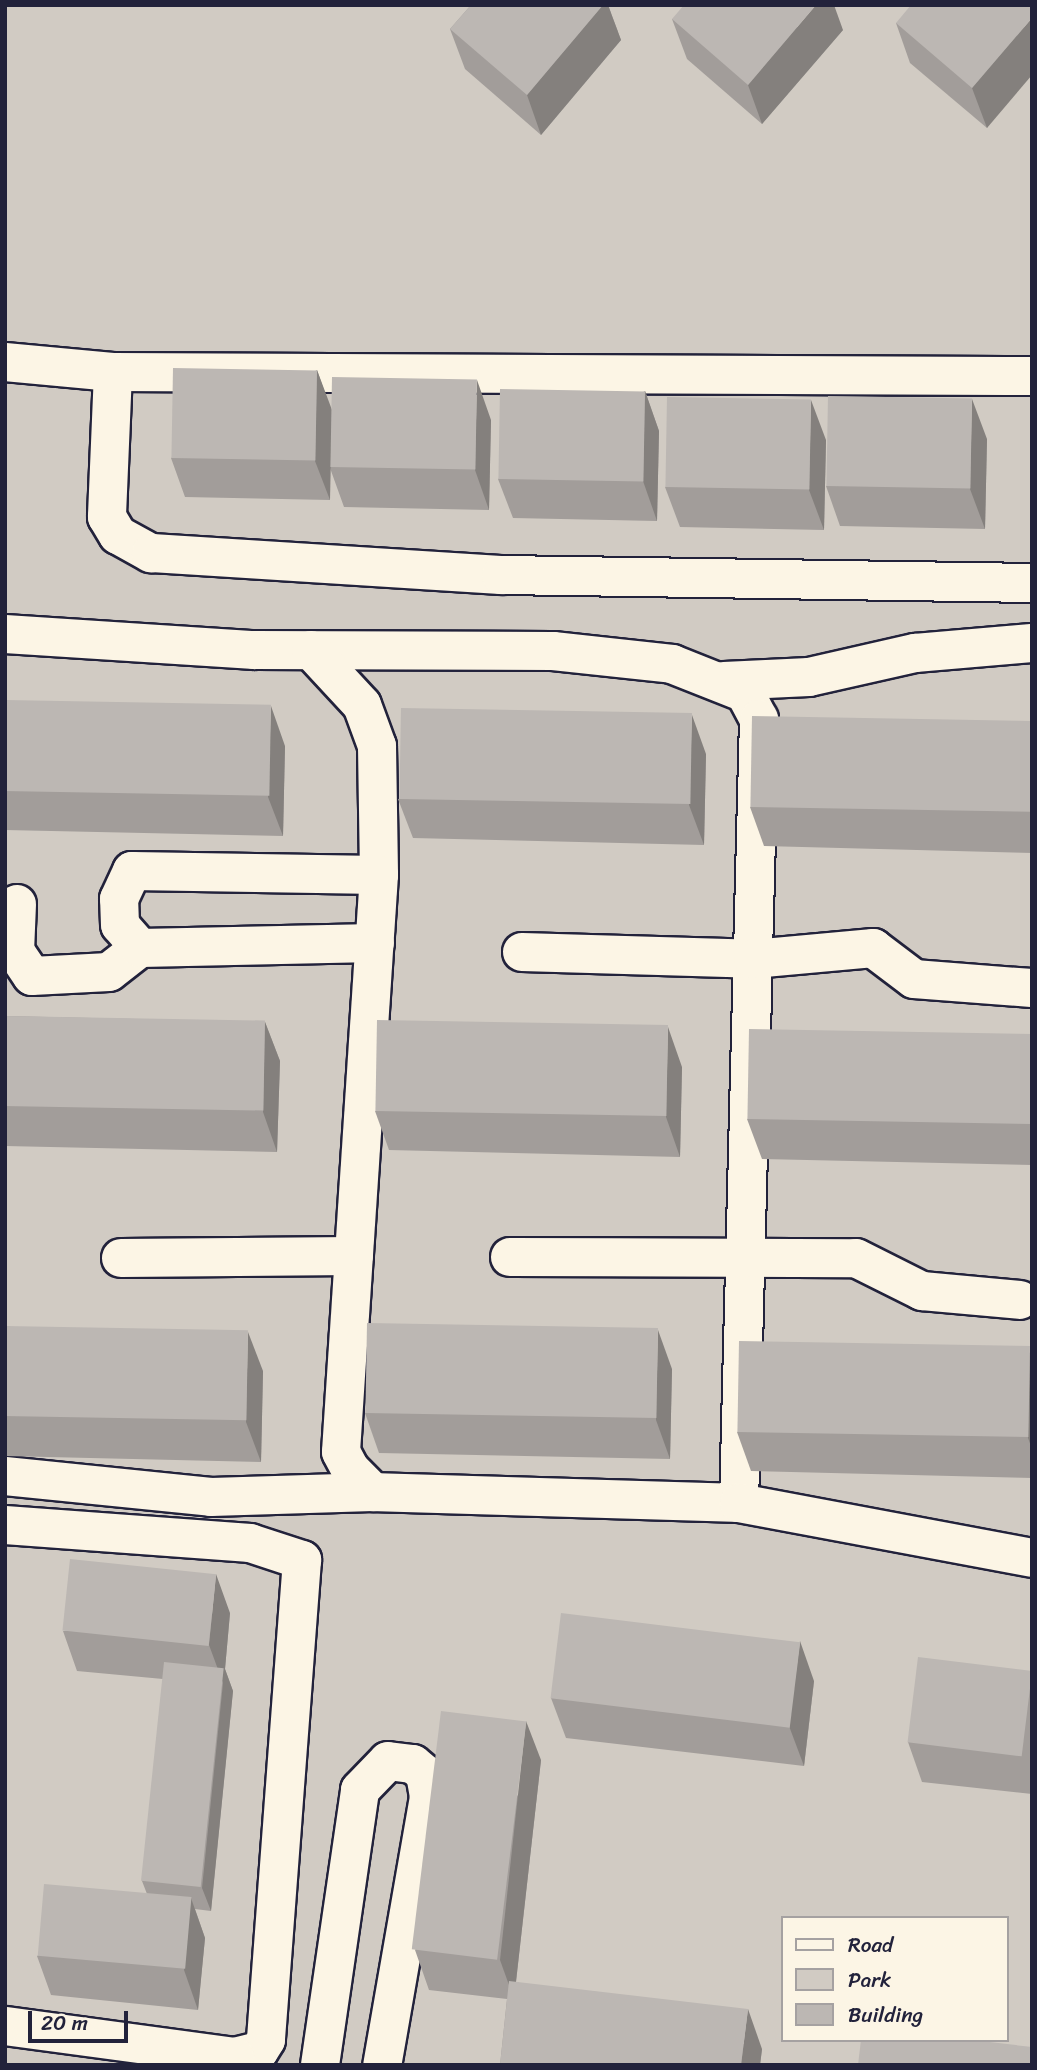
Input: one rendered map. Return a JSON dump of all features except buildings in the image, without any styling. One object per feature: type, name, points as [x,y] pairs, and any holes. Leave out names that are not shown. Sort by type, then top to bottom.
[{"type":"street","points":[[5,362],[113,372],[1032,376]]},
{"type":"street","points":[[113,372],[107,517],[118,535],[151,553],[501,575],[1032,583]]},
{"type":"street","points":[[5,634],[311,650],[553,651],[672,664],[724,681],[745,693],[759,719],[739,1503]]},
{"type":"street","points":[[724,681],[809,677],[915,653],[1032,643]]},
{"type":"street","points":[[311,650],[362,705],[377,746],[379,874],[341,1452],[373,1492]]},
{"type":"street","points":[[141,948],[120,925],[121,889],[132,871],[379,874]]},
{"type":"street","points":[[17,904],[15,951],[32,976],[109,972],[141,948],[375,943]]},
{"type":"street","points":[[522,952],[753,959],[873,948],[914,979],[1032,988]]},
{"type":"street","points":[[121,1258],[354,1256]]},
{"type":"street","points":[[510,1256],[856,1258],[922,1291],[1020,1300]]},
{"type":"street","points":[[5,1476],[211,1497],[373,1492],[739,1503],[1032,1558]]},
{"type":"street","points":[[5,1525],[250,1543],[302,1560],[266,2040],[259,2051],[234,2057],[5,2026]]},
{"type":"street","points":[[320,2065],[360,1790],[388,1761],[413,1764],[425,1774],[429,1797],[382,2065]]},
{"type":"green space","points":[[5,5],[1032,5],[1032,2065],[5,2065]]}]
